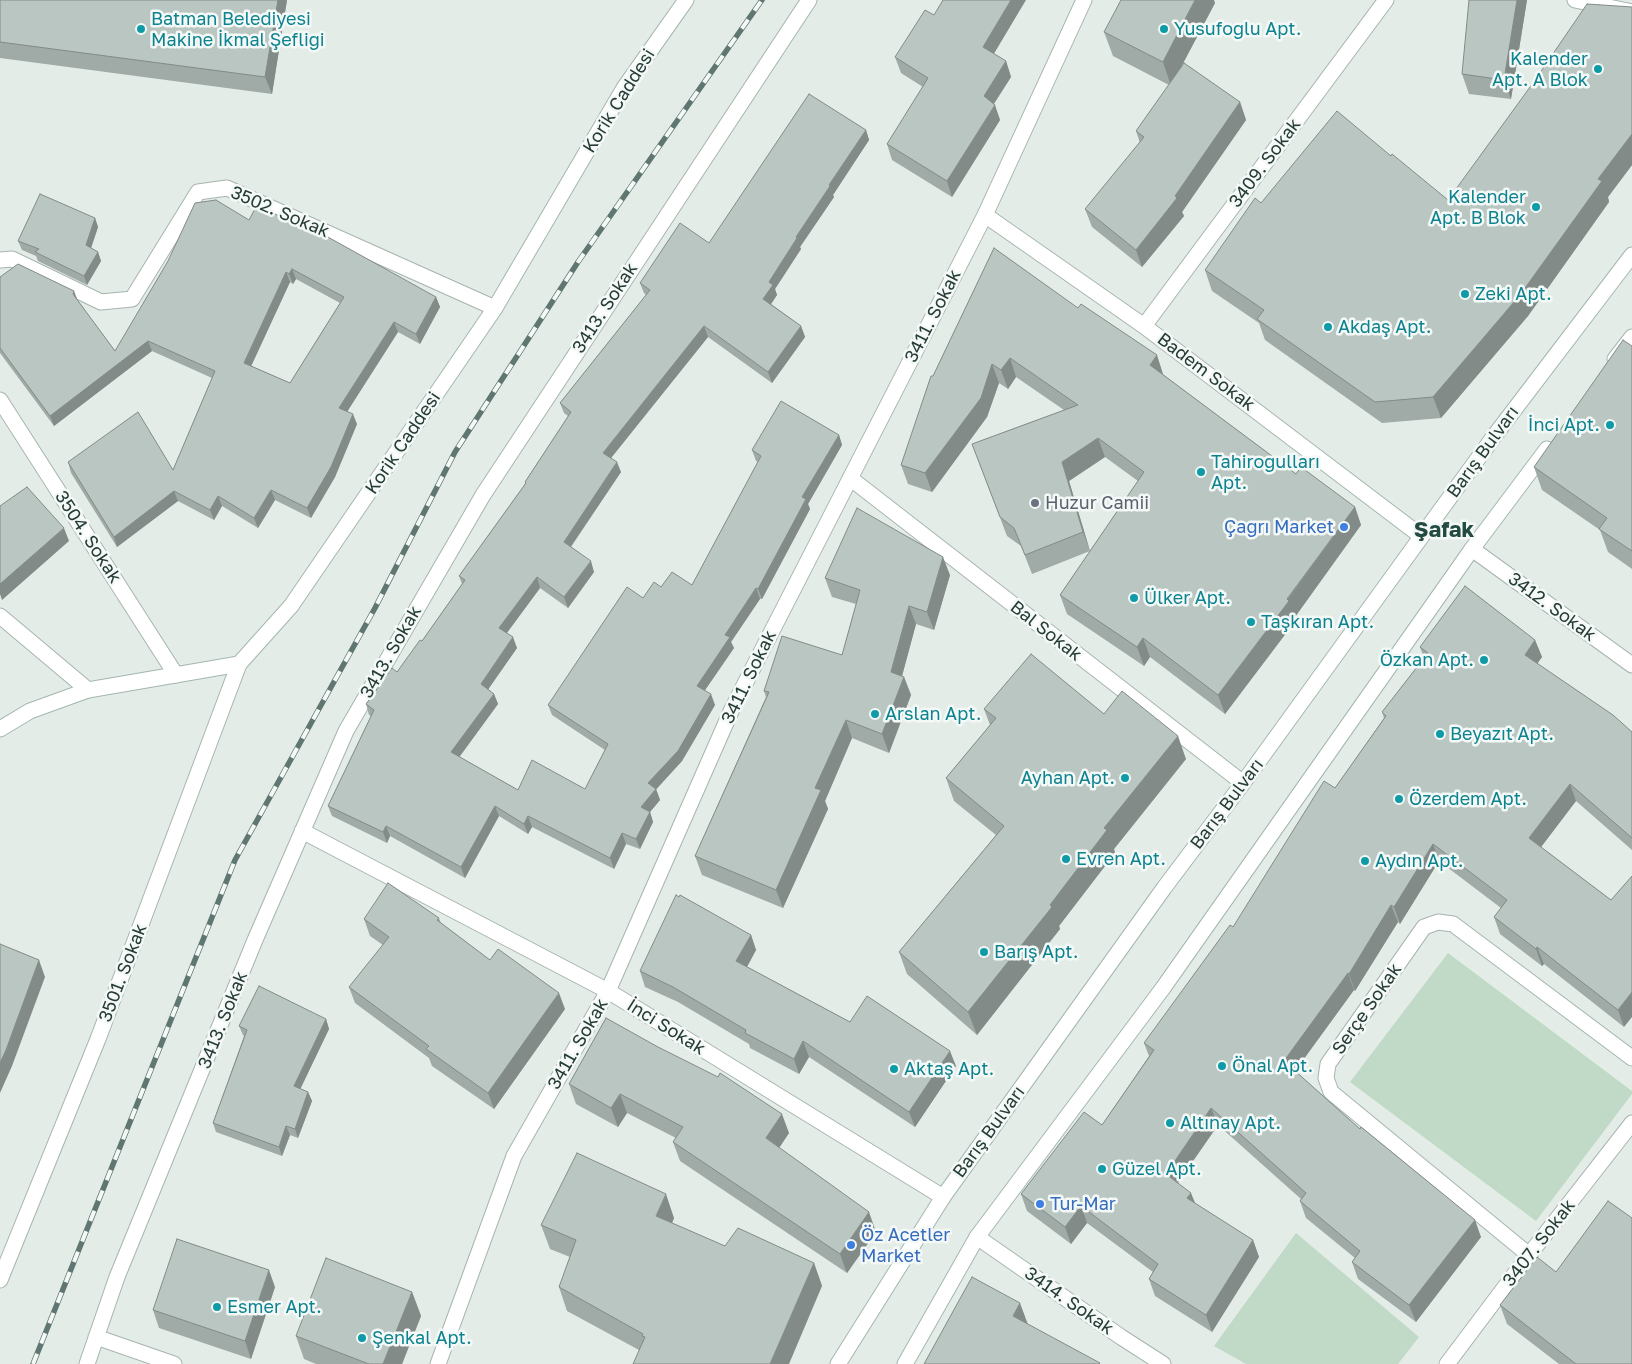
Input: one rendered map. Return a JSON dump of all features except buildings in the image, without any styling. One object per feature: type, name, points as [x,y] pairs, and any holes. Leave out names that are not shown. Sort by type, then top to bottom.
[{"type":"street","name":"Korik Caddesi","points":[[239,664],[291,606],[495,308],[624,88],[686,0]]},
{"type":"street","name":"3413. Sokak","points":[[87,1364],[121,1268],[255,940],[346,731],[482,495],[809,0]]},
{"type":"street","name":"3411. Sokak","points":[[438,1364],[514,1156],[608,991],[732,709],[985,215],[1084,0]]},
{"type":"street","name":"3409. Sokak","points":[[1144,326],[1386,0]]},
{"type":"street","points":[[1575,0],[1632,12]]},
{"type":"street","name":"3502. Sokak","points":[[0,260],[12,259],[101,302],[132,299],[198,192],[227,188],[495,308]]},
{"type":"street","name":"Badem Sokak","points":[[985,215],[1144,326],[1421,536]]},
{"type":"street","name":"Barış Bulvarı","points":[[838,1364],[943,1197],[1164,888],[1243,783],[1501,427],[1632,255]]},
{"type":"street","points":[[1605,372],[1631,340]]},
{"type":"street","name":"3504. Sokak","points":[[0,400],[176,674]]},
{"type":"street","points":[[905,1364],[976,1237],[1163,988],[1472,549],[1553,441]]},
{"type":"street","name":"Bal Sokak","points":[[850,478],[1243,783]]},
{"type":"street","name":"3412. Sokak","points":[[1472,549],[1632,665]]},
{"type":"street","points":[[0,616],[88,690]]},
{"type":"street","points":[[0,729],[30,711],[88,690],[239,664]]},
{"type":"street","name":"3501. Sokak","points":[[0,1280],[98,1039],[239,664]]},
{"type":"street","name":"İnci Sokak","points":[[302,831],[608,991],[943,1197]]},
{"type":"street","name":"Serçe Sokak","points":[[1529,1255],[1331,1092],[1326,1078],[1328,1064],[1424,928],[1438,922],[1453,924],[1632,1058]]},
{"type":"street","name":"3407. Sokak","points":[[1447,1364],[1632,1123]]},
{"type":"street","name":"3414. Sokak","points":[[976,1237],[1163,1364]]},
{"type":"street","points":[[96,1337],[174,1364]]},
{"type":"green space","points":[[1448,953],[1632,1091],[1632,1094],[1536,1221],[1350,1082]]},
{"type":"green space","points":[[1296,1233],[1419,1337],[1398,1364],[1246,1364],[1214,1346]]},
{"type":"railway","points":[[33,1364],[235,860],[375,608],[455,452],[578,262],[762,0]]},
{"type":"place","name":"Batman Belediyesi Makine İkmal Şefliği","points":[[141,29]]},
{"type":"place","name":"Yusufoğlu Apt.","points":[[1164,29]]},
{"type":"place","name":"Kalender Apt. A Blok","points":[[1598,69]]},
{"type":"place","name":"Kalender Apt. B Blok","points":[[1536,207]]},
{"type":"place","name":"Zeki Apt.","points":[[1465,294]]},
{"type":"place","name":"Akdaş Apt.","points":[[1328,327]]},
{"type":"place","name":"İnci Apt.","points":[[1610,425]]},
{"type":"place","name":"Tahiroğulları Apt.","points":[[1201,472]]},
{"type":"place","name":"Huzur Camii","points":[[1035,503]]},
{"type":"place","name":"Çağrı Market","points":[[1344,527]]},
{"type":"place","name":"Ülker Apt.","points":[[1134,598]]},
{"type":"place","name":"Taşkıran Apt.","points":[[1251,622]]},
{"type":"place","name":"Özkan Apt.","points":[[1484,660]]},
{"type":"place","name":"Arslan Apt.","points":[[875,714]]},
{"type":"place","name":"Beyazıt Apt.","points":[[1440,734]]},
{"type":"place","name":"Ayhan Apt.","points":[[1125,778]]},
{"type":"place","name":"Özerdem Apt.","points":[[1399,799]]},
{"type":"place","name":"Evren Apt.","points":[[1066,859]]},
{"type":"place","name":"Aydın Apt.","points":[[1365,861]]},
{"type":"place","name":"Barış Apt.","points":[[984,952]]},
{"type":"place","name":"Önal Apt.","points":[[1222,1066]]},
{"type":"place","name":"Aktaş Apt.","points":[[894,1069]]},
{"type":"place","name":"Altınay Apt.","points":[[1170,1123]]},
{"type":"place","name":"Güzel Apt.","points":[[1102,1169]]},
{"type":"place","name":"Tur-Mar","points":[[1040,1204]]},
{"type":"place","name":"Öz Acetler Market","points":[[851,1245]]},
{"type":"place","name":"Esmer Apt.","points":[[217,1307]]},
{"type":"place","name":"Şenkal Apt.","points":[[362,1338]]},
{"type":"district","name":"Şafak","points":[[1444,530]]}]
